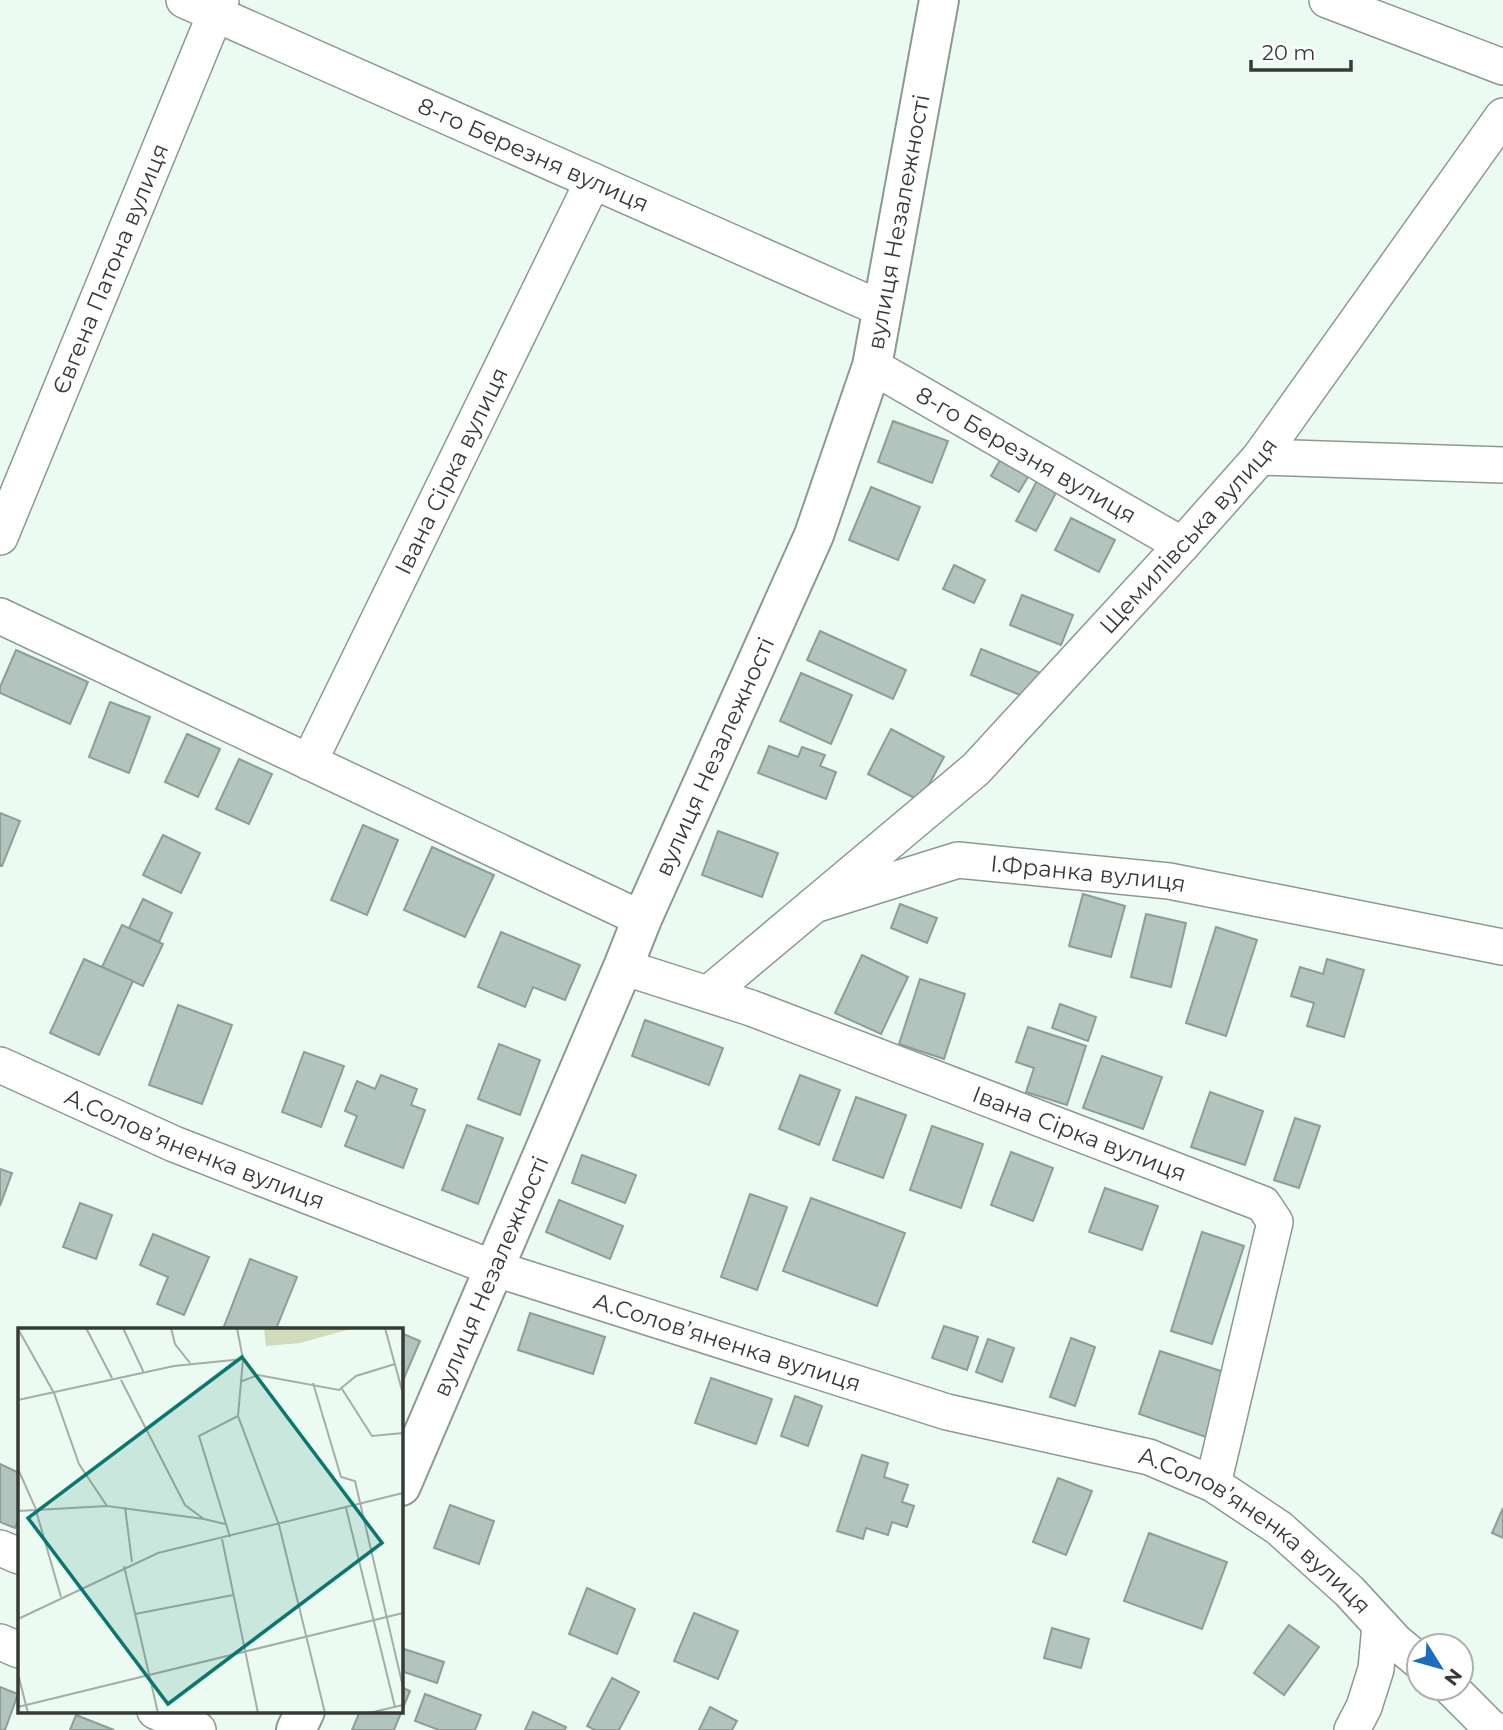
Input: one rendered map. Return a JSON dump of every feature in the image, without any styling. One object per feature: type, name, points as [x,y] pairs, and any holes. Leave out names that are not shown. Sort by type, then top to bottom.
[{"type":"street","name":"вулиця Незалежності","points":[[402,1484],[642,919],[814,534],[872,366],[939,0]]},
{"type":"street","points":[[1327,0],[1503,67]]},
{"type":"street","name":"8-го Березня вулиця","points":[[206,5],[882,309]]},
{"type":"street","name":"Євгена Патона вулиця","points":[[0,537],[206,5]]},
{"type":"street","name":"Щемилівська вулиця","points":[[814,905],[976,769],[1259,457],[1503,116]]},
{"type":"street","name":"Івана Сірка вулиця","points":[[309,762],[593,181]]},
{"type":"street","name":"8-го Березня вулиця","points":[[872,366],[1182,545]]},
{"type":"street","points":[[1259,457],[1503,465]]},
{"type":"street","points":[[0,615],[642,919]]},
{"type":"street","name":"І.Франка вулиця","points":[[708,995],[814,905],[958,860],[1168,881],[1503,947]]},
{"type":"street","name":"Івана Сірка вулиця","points":[[623,967],[764,1013],[1263,1204],[1275,1222],[1213,1484]]},
{"type":"street","name":"А.Солов’яненка вулиця","points":[[0,1065],[174,1144],[493,1268],[947,1412],[1149,1457],[1213,1484],[1279,1528],[1349,1591],[1405,1649]]},
{"type":"street","points":[[0,1548],[18,1556]]},
{"type":"street","points":[[1352,1730],[1364,1707],[1376,1670],[1380,1625]]},
{"type":"street","points":[[0,1642],[18,1650]]},
{"type":"street","points":[[1470,1702],[1496,1721]]},
{"type":"street","points":[[157,1712],[198,1730]]},
{"type":"street","points":[[296,1730],[305,1712]]},
{"type":"building","points":[[893,421],[948,441],[932,483],[878,462]]},
{"type":"building","points":[[1003,455],[1031,472],[1019,492],[991,476]]},
{"type":"building","points":[[1039,477],[1059,487],[1036,531],[1016,521]]},
{"type":"building","points":[[871,487],[920,507],[898,560],[849,540]]},
{"type":"building","points":[[1071,518],[1115,540],[1099,572],[1055,550]]},
{"type":"building","points":[[954,565],[985,580],[974,603],[943,589]]},
{"type":"building","points":[[1022,595],[1073,615],[1061,645],[1010,625]]},
{"type":"building","points":[[820,631],[906,670],[893,699],[807,660]]},
{"type":"building","points":[[981,649],[1041,673],[1030,699],[971,675]]},
{"type":"building","points":[[16,650],[88,682],[70,724],[0,693]]},
{"type":"building","points":[[801,673],[852,695],[831,744],[780,721]]},
{"type":"building","points":[[110,702],[150,717],[129,773],[89,757]]},
{"type":"building","points":[[891,729],[944,757],[920,801],[868,774]]},
{"type":"building","points":[[187,734],[220,749],[198,797],[165,782]]},
{"type":"building","points":[[769,746],[798,757],[802,747],[825,755],[820,766],[836,772],[826,799],[758,773]]},
{"type":"building","points":[[239,759],[272,774],[249,824],[216,809]]},
{"type":"building","points":[[0,813],[20,821],[2,866],[0,866]]},
{"type":"building","points":[[363,825],[398,840],[367,915],[331,900]]},
{"type":"building","points":[[718,831],[778,853],[762,897],[702,875]]},
{"type":"building","points":[[163,835],[200,853],[181,893],[143,875]]},
{"type":"building","points":[[432,847],[494,875],[465,937],[404,910]]},
{"type":"building","points":[[1083,894],[1125,906],[1111,957],[1069,946]]},
{"type":"building","points":[[143,899],[172,913],[159,942],[129,928]]},
{"type":"building","points":[[900,904],[937,918],[927,943],[891,928]]},
{"type":"building","points":[[1146,914],[1186,923],[1171,987],[1131,977]]},
{"type":"building","points":[[122,925],[163,944],[143,986],[102,967]]},
{"type":"building","points":[[1216,927],[1257,940],[1226,1036],[1186,1023]]},
{"type":"building","points":[[501,932],[580,965],[565,1000],[533,987],[525,1007],[478,987]]},
{"type":"building","points":[[862,955],[908,977],[881,1034],[835,1013]]},
{"type":"building","points":[[84,959],[133,981],[99,1055],[50,1033]]},
{"type":"building","points":[[1327,959],[1364,970],[1344,1037],[1307,1026],[1314,1003],[1291,996],[1300,967],[1323,974]]},
{"type":"building","points":[[920,979],[965,994],[944,1059],[899,1044]]},
{"type":"building","points":[[1060,1004],[1096,1017],[1088,1041],[1052,1028]]},
{"type":"building","points":[[178,1005],[232,1025],[202,1104],[149,1085]]},
{"type":"building","points":[[645,1020],[723,1048],[709,1085],[632,1056]]},
{"type":"building","points":[[1028,1027],[1086,1046],[1067,1105],[1026,1092],[1034,1068],[1016,1062]]},
{"type":"building","points":[[499,1044],[540,1060],[520,1115],[478,1099]]},
{"type":"building","points":[[304,1052],[344,1066],[321,1127],[282,1112]]},
{"type":"building","points":[[1102,1056],[1162,1077],[1143,1129],[1083,1108]]},
{"type":"building","points":[[381,1075],[417,1089],[411,1105],[425,1110],[403,1168],[345,1146],[357,1116],[345,1111],[357,1081],[375,1089]]},
{"type":"building","points":[[800,1075],[840,1090],[819,1145],[779,1129]]},
{"type":"building","points":[[1210,1092],[1263,1111],[1245,1165],[1191,1147]]},
{"type":"building","points":[[856,1097],[906,1115],[883,1178],[833,1160]]},
{"type":"building","points":[[1295,1118],[1320,1126],[1299,1188],[1274,1180]]},
{"type":"building","points":[[467,1125],[503,1138],[478,1204],[442,1190]]},
{"type":"building","points":[[932,1126],[983,1144],[961,1208],[910,1190]]},
{"type":"building","points":[[1011,1152],[1053,1168],[1033,1221],[991,1205]]},
{"type":"building","points":[[582,1155],[636,1175],[625,1203],[572,1183]]},
{"type":"building","points":[[0,1169],[12,1173],[0,1206]]},
{"type":"building","points":[[1105,1188],[1158,1206],[1142,1250],[1089,1232]]},
{"type":"building","points":[[750,1194],[787,1207],[757,1290],[721,1277]]},
{"type":"building","points":[[811,1198],[905,1233],[877,1306],[783,1271]]},
{"type":"building","points":[[559,1200],[623,1226],[610,1259],[546,1232]]},
{"type":"building","points":[[80,1203],[112,1215],[96,1259],[63,1247]]},
{"type":"building","points":[[1202,1232],[1244,1246],[1212,1344],[1171,1331]]},
{"type":"building","points":[[153,1234],[209,1257],[184,1315],[157,1304],[168,1277],[140,1265]]},
{"type":"building","points":[[250,1259],[297,1277],[276,1328],[223,1328]]},
{"type":"building","points":[[530,1313],[605,1337],[593,1374],[518,1350]]},
{"type":"building","points":[[944,1326],[978,1337],[967,1370],[932,1358]]},
{"type":"building","points":[[402,1333],[420,1341],[402,1383]]},
{"type":"building","points":[[1071,1338],[1095,1347],[1075,1406],[1050,1397]]},
{"type":"building","points":[[988,1339],[1014,1348],[1002,1382],[976,1372]]},
{"type":"building","points":[[1160,1351],[1227,1373],[1206,1437],[1139,1414]]},
{"type":"building","points":[[711,1378],[772,1399],[756,1444],[695,1423]]},
{"type":"building","points":[[795,1396],[822,1406],[808,1446],[781,1436]]},
{"type":"building","points":[[862,1455],[888,1463],[884,1477],[908,1485],[902,1502],[914,1506],[907,1527],[892,1522],[888,1535],[866,1528],[863,1539],[837,1531]]},
{"type":"building","points":[[0,1464],[18,1473],[18,1520],[15,1528],[0,1522]]},
{"type":"building","points":[[1058,1478],[1092,1491],[1066,1555],[1033,1542]]},
{"type":"building","points":[[450,1505],[494,1521],[479,1564],[434,1548]]},
{"type":"building","points":[[1503,1508],[1503,1538],[1492,1533]]},
{"type":"building","points":[[1149,1533],[1227,1562],[1202,1629],[1124,1601]]},
{"type":"building","points":[[587,1588],[635,1609],[617,1654],[569,1634]]},
{"type":"building","points":[[694,1613],[738,1631],[718,1679],[674,1661]]},
{"type":"building","points":[[1289,1625],[1319,1647],[1284,1695],[1254,1673]]},
{"type":"building","points":[[1052,1628],[1089,1639],[1081,1668],[1044,1658]]},
{"type":"building","points":[[402,1648],[444,1662],[437,1683],[402,1671]]},
{"type":"building","points":[[612,1678],[639,1692],[619,1730],[595,1730],[587,1726]]},
{"type":"building","points":[[0,1687],[18,1694],[5,1730],[0,1730]]},
{"type":"building","points":[[402,1687],[410,1691],[402,1710]]},
{"type":"building","points":[[425,1694],[481,1715],[475,1730],[439,1730],[415,1721]]},
{"type":"building","points":[[710,1707],[737,1721],[732,1730],[699,1730]]},
{"type":"building","points":[[360,1712],[401,1712],[394,1730],[352,1730]]},
{"type":"building","points":[[533,1712],[566,1727],[565,1730],[525,1730]]},
{"type":"building","points":[[76,1715],[114,1730],[70,1730]]}]
